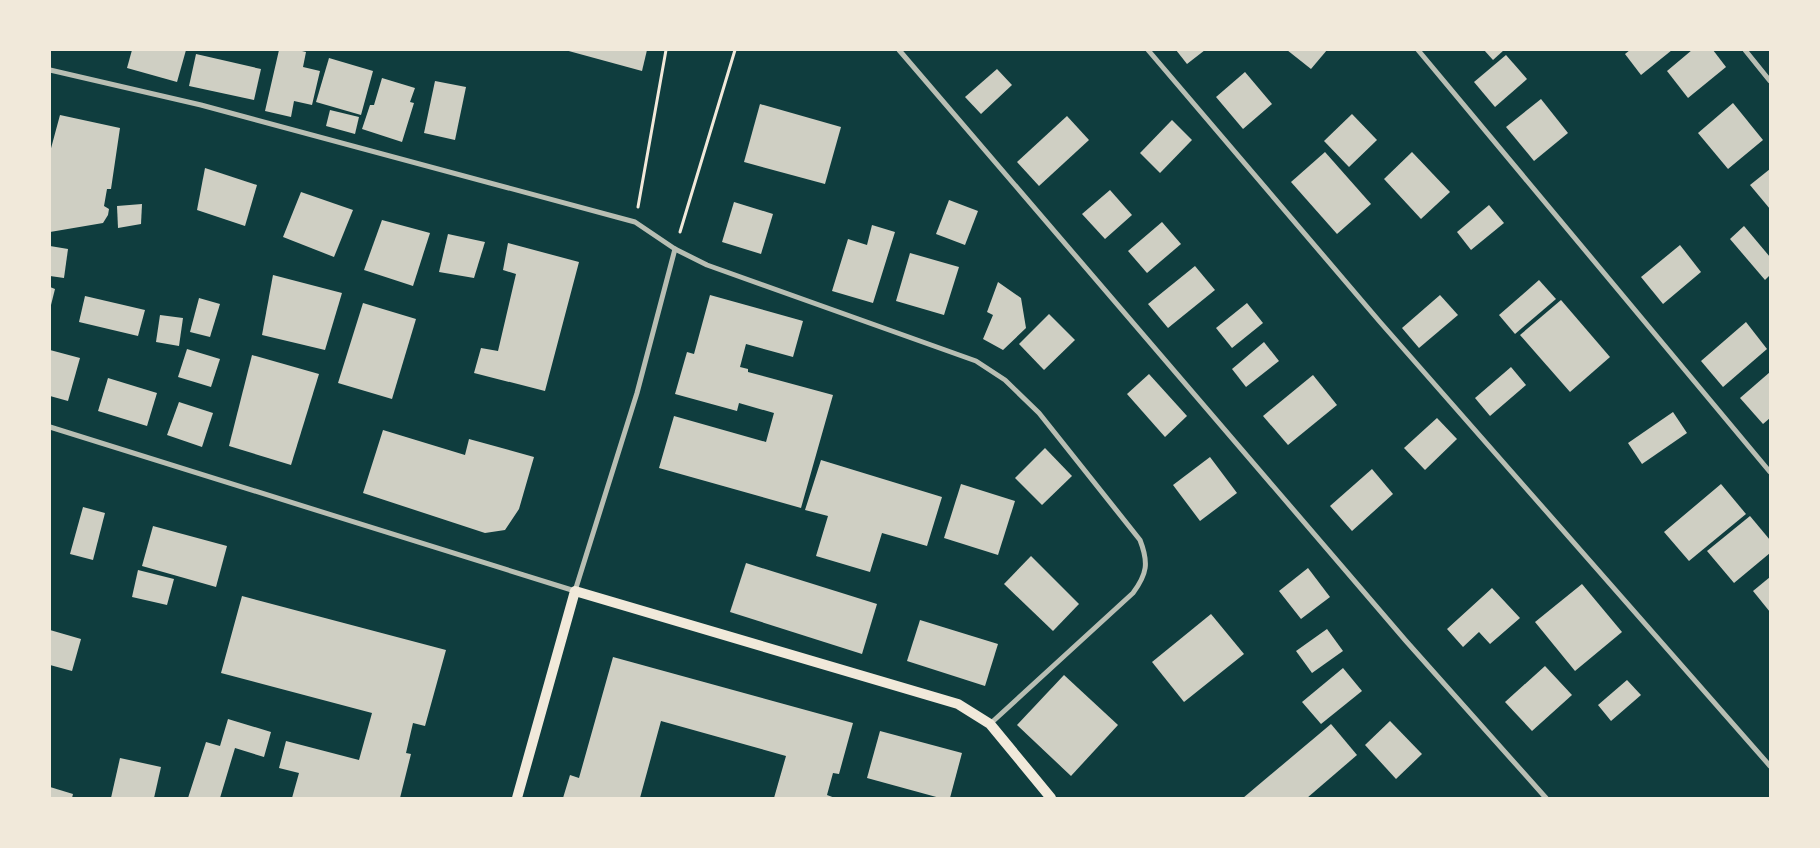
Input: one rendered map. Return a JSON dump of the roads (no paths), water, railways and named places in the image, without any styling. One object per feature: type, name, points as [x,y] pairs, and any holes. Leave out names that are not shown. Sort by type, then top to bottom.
[{"type":"main road","points":[[517,798],[575,591],[958,704],[990,724],[1051,798]]},
{"type":"street","points":[[899,50],[1406,641],[1546,798]]},
{"type":"street","points":[[1148,50],[1380,322],[1770,766]]},
{"type":"street","points":[[1418,50],[1770,472]]},
{"type":"street","points":[[1745,50],[1770,81]]},
{"type":"street","points":[[50,70],[201,105],[635,222],[675,249],[707,266],[976,361],[1005,380],[1039,413],[1140,540],[1145,553],[1146,568],[1142,582],[1133,593],[990,724]]},
{"type":"street","points":[[50,427],[575,591],[636,393],[675,249]]}]
